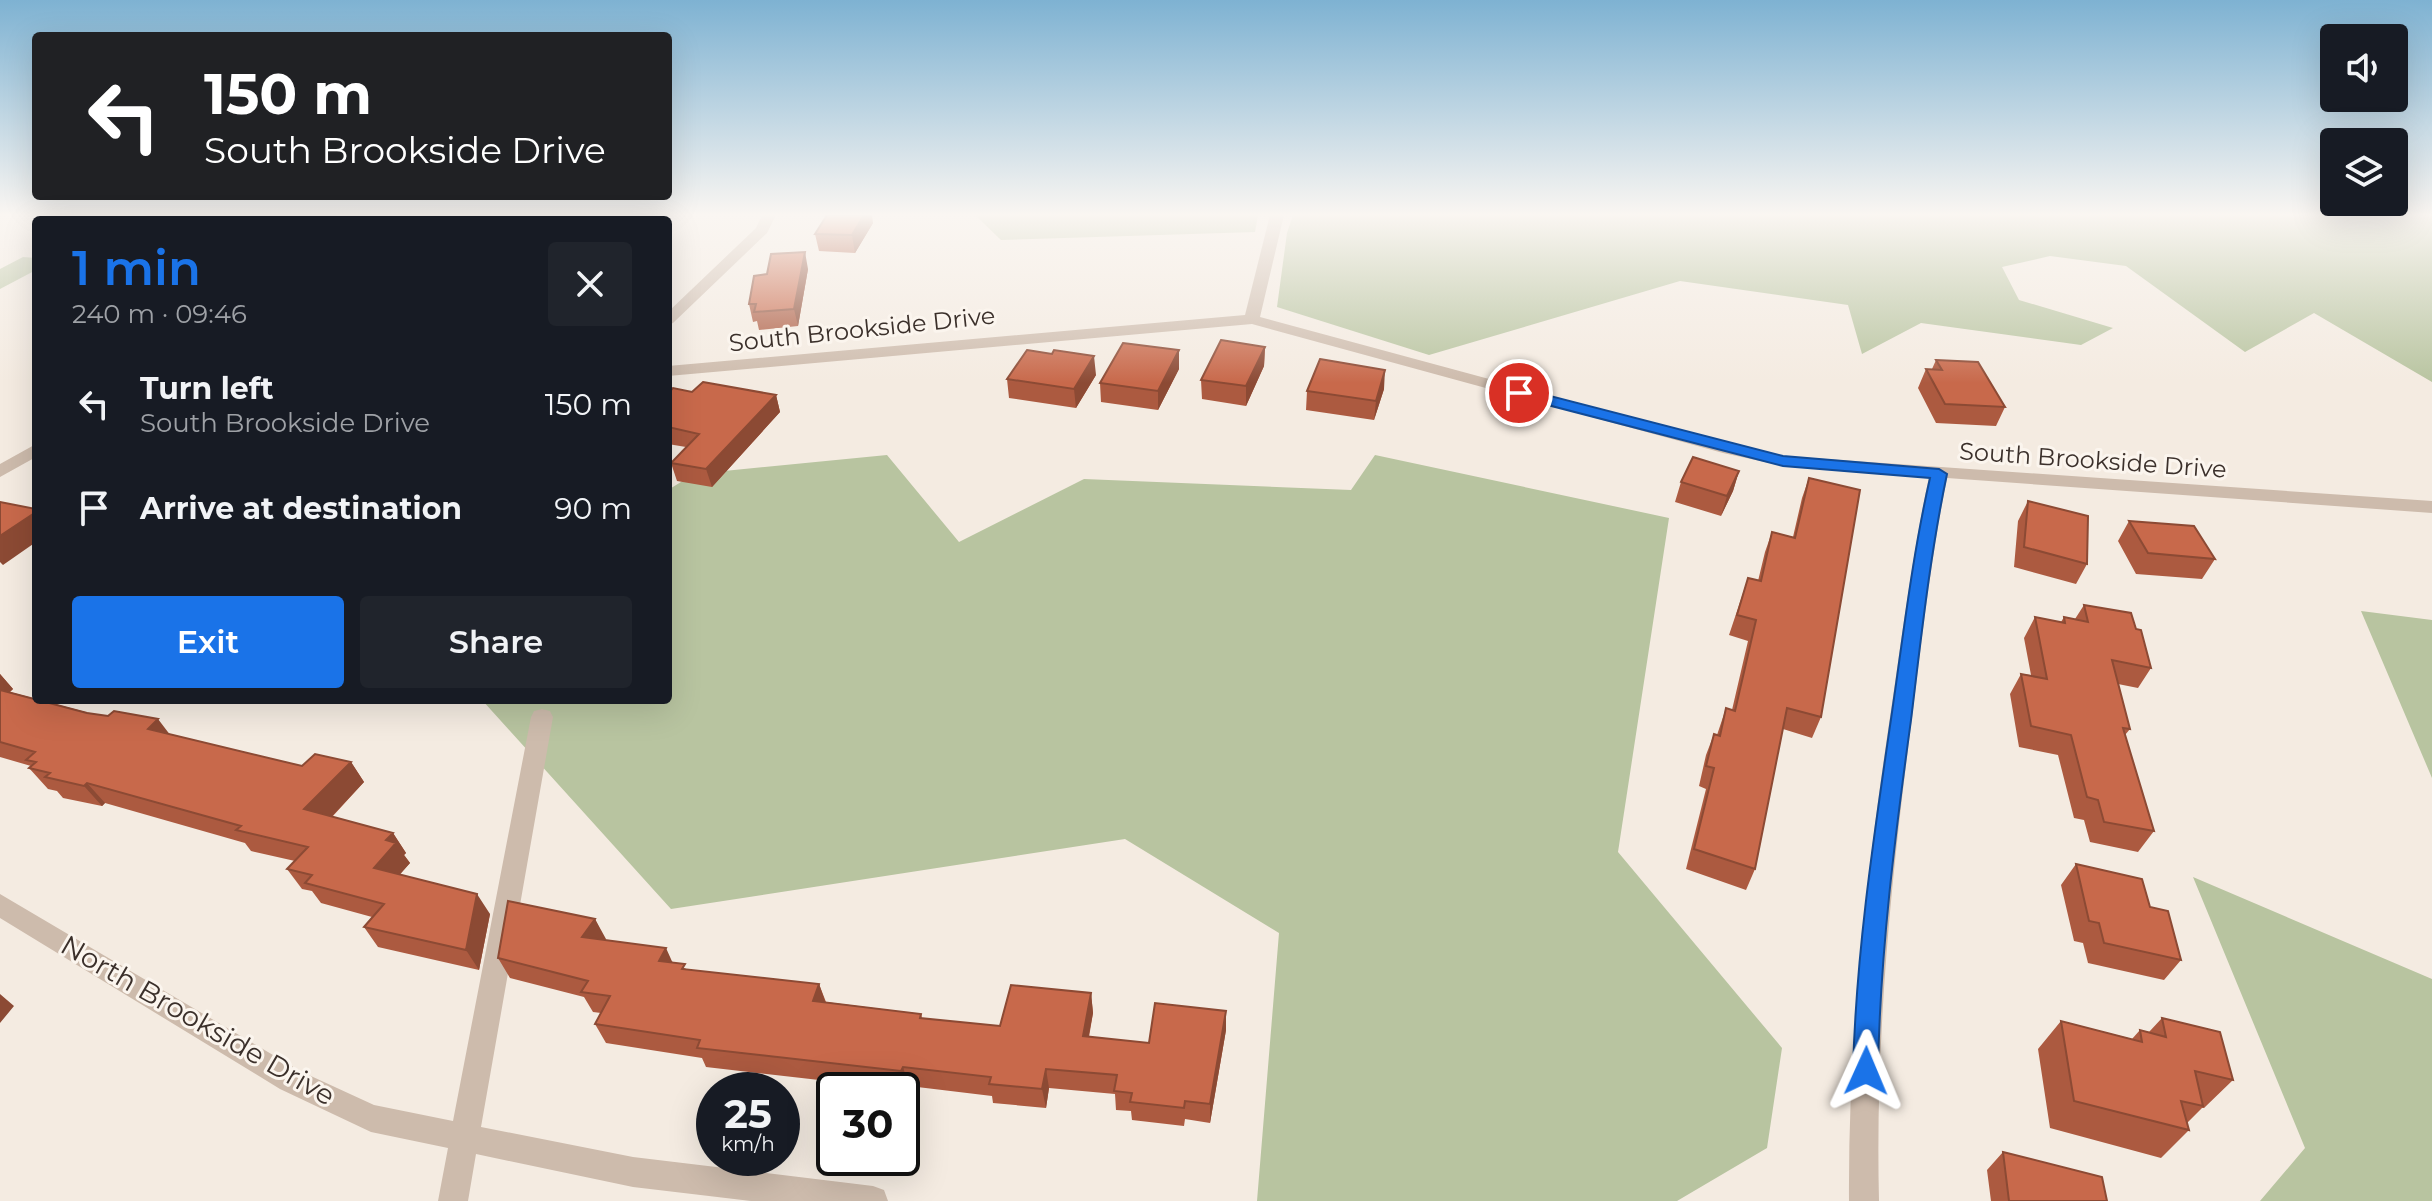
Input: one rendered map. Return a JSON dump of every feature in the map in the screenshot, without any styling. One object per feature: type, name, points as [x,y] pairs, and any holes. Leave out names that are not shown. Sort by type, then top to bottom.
[{"type":"street","points":[[672,316],[719,271]]},
{"type":"street","points":[[1252,319],[1264,271]]},
{"type":"street","name":"South Brookside Drive","points":[[672,371],[1252,319],[1723,448],[1783,461],[2432,507]]},
{"type":"street","points":[[0,472],[32,452]]},
{"type":"street","points":[[1864,1201],[1867,1011],[1892,779],[1927,527],[1939,474]]},
{"type":"street","points":[[453,1201],[542,717]]},
{"type":"street","name":"North Brookside Drive","points":[[0,905],[290,1080],[371,1118],[633,1172],[873,1201]]},
{"type":"green space","points":[[0,271],[32,271],[32,272],[0,289]]},
{"type":"green space","points":[[1282,271],[2004,271],[2019,300],[2113,328],[2081,345],[1921,323],[1862,354],[1848,305],[1680,281],[1429,355],[1277,307]]},
{"type":"green space","points":[[2133,271],[2432,271],[2432,382],[2314,313],[2245,352]]},
{"type":"green space","points":[[887,455],[959,542],[1084,479],[1351,490],[1375,455],[1669,518],[1618,852],[1782,1048],[1767,1148],[1677,1201],[1257,1201],[1279,933],[1125,839],[671,909],[486,704],[672,704],[672,488],[694,474]]},
{"type":"green space","points":[[2361,611],[2432,620],[2432,778]]},
{"type":"green space","points":[[2193,877],[2432,979],[2432,1201],[2260,1201],[2305,1148]]},
{"type":"building","points":[[768,271],[801,271],[794,309],[754,312],[756,304],[749,304],[754,276],[767,274]]},
{"type":"building","points":[[1221,340],[1265,347],[1246,386],[1201,380]]},
{"type":"building","points":[[1123,343],[1179,350],[1158,391],[1100,383]]},
{"type":"building","points":[[1027,350],[1052,354],[1054,350],[1094,356],[1074,389],[1007,379]]},
{"type":"building","points":[[1320,359],[1385,370],[1376,401],[1307,391]]},
{"type":"building","points":[[1936,360],[1978,362],[2005,407],[1945,404],[1926,369],[1942,370]]},
{"type":"building","points":[[703,382],[776,395],[706,469],[672,463],[699,434],[672,428],[672,389],[692,392]]},
{"type":"building","points":[[1693,457],[1739,471],[1727,496],[1681,482]]},
{"type":"building","points":[[1809,478],[1860,490],[1821,717],[1787,708],[1755,869],[1694,849],[1714,768],[1706,766],[1714,734],[1720,736],[1726,708],[1735,711],[1756,620],[1737,615],[1748,578],[1761,581],[1772,532],[1795,538]]},
{"type":"building","points":[[2028,501],[2088,516],[2087,564],[2024,547]]},
{"type":"building","points":[[0,502],[32,508],[32,515],[0,536]]},
{"type":"building","points":[[2129,521],[2194,526],[2215,559],[2148,553]]},
{"type":"building","points":[[2084,605],[2131,613],[2136,629],[2141,630],[2151,668],[2112,660],[2130,729],[2123,728],[2154,831],[2104,822],[2098,800],[2087,797],[2071,735],[2031,726],[2021,674],[2047,679],[2035,617],[2065,623],[2064,617],[2088,622]]},
{"type":"building","points":[[0,690],[32,698],[32,704],[53,704],[108,716],[114,711],[158,719],[148,729],[302,766],[315,754],[351,762],[304,809],[393,833],[386,840],[396,843],[374,868],[477,894],[466,950],[364,927],[384,904],[305,883],[312,875],[287,869],[308,847],[236,830],[241,826],[87,783],[84,786],[45,777],[50,773],[29,768],[36,762],[26,760],[35,752],[0,742]]},
{"type":"building","points":[[2076,864],[2142,879],[2150,907],[2168,911],[2181,960],[2104,943],[2099,923],[2089,921]]},
{"type":"building","points":[[508,901],[595,919],[582,937],[666,948],[659,961],[685,964],[682,969],[819,984],[813,1001],[921,1014],[920,1018],[1000,1026],[1011,985],[1091,993],[1083,1036],[1149,1043],[1155,1003],[1226,1011],[1210,1104],[1185,1101],[1184,1108],[1130,1102],[1132,1093],[1114,1091],[1117,1075],[1046,1069],[1042,1089],[989,1084],[991,1077],[903,1067],[901,1071],[697,1048],[700,1040],[595,1024],[610,996],[581,992],[588,981],[498,958]]},
{"type":"building","points":[[2162,1018],[2220,1032],[2233,1080],[2195,1071],[2203,1106],[2181,1101],[2189,1130],[2074,1101],[2061,1021],[2142,1042],[2140,1030],[2166,1037]]},
{"type":"building","points":[[2003,1152],[2102,1177],[2107,1201],[2009,1201]]},
{"type":"route","points":[[1519,393],[1783,461],[1939,474],[1927,527],[1888,810],[1867,1011],[1866,1071]]}]
